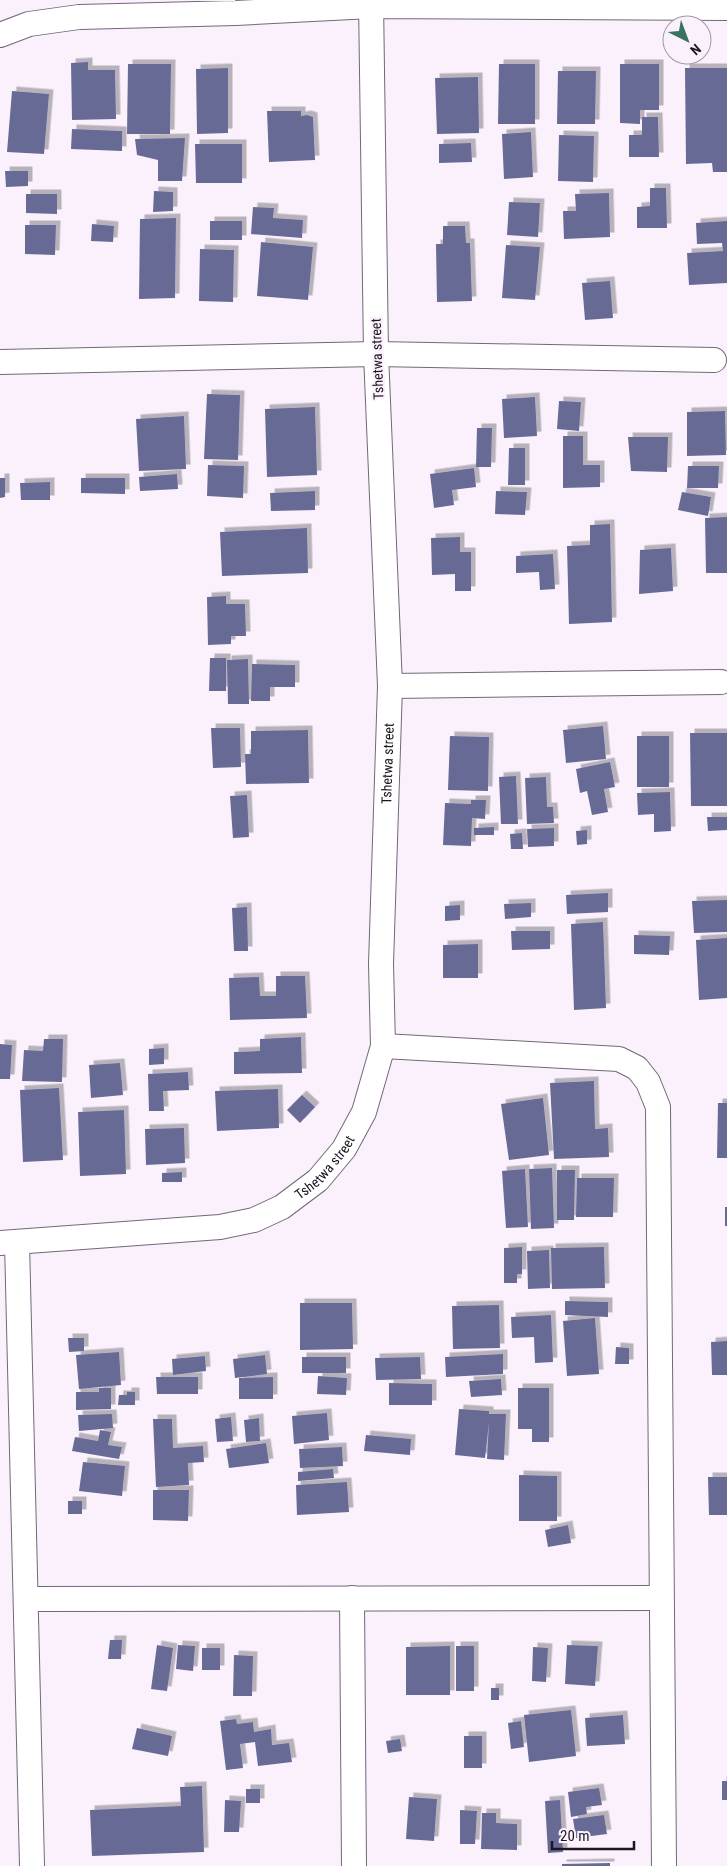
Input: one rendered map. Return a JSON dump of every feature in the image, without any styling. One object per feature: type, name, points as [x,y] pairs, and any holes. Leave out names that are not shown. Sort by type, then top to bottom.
[{"type":"street","points":[[0,34],[29,24],[80,16],[236,13],[371,3],[727,8]]},
{"type":"street","name":"Tshetwa street","points":[[9,1242],[220,1227],[254,1220],[282,1207],[318,1180],[344,1149],[364,1112],[383,1046],[381,964],[390,686],[376,354],[371,3]]},
{"type":"street","points":[[0,362],[376,354],[714,360]]},
{"type":"street","points":[[390,686],[721,682]]},
{"type":"street","points":[[383,1046],[618,1059],[637,1068],[648,1082],[658,1107],[664,1866]]},
{"type":"street","points":[[9,1242],[26,1599],[32,1866]]},
{"type":"street","points":[[352,1598],[354,1866]]},
{"type":"street","points":[[26,1599],[661,1598]]},
{"type":"building","points":[[88,62],[88,70],[115,70],[116,119],[72,120],[71,63]]},
{"type":"building","points":[[128,64],[171,64],[170,134],[127,134]]},
{"type":"building","points":[[499,64],[535,64],[535,124],[498,124]]},
{"type":"building","points":[[620,64],[659,64],[659,110],[640,110],[640,124],[620,123]]},
{"type":"building","points":[[228,68],[228,133],[197,134],[196,69]]},
{"type":"building","points":[[685,68],[727,68],[727,172],[713,172],[712,163],[686,164]]},
{"type":"building","points":[[558,71],[596,71],[595,124],[557,124]]},
{"type":"building","points":[[478,77],[479,133],[437,134],[435,78]]},
{"type":"building","points":[[12,91],[49,94],[44,154],[7,152]]},
{"type":"building","points":[[267,111],[301,111],[301,116],[313,117],[315,160],[269,162]]},
{"type":"building","points":[[642,117],[658,117],[659,157],[629,157],[629,135],[642,135]]},
{"type":"building","points":[[72,129],[122,131],[122,151],[71,149]]},
{"type":"building","points":[[531,132],[533,177],[504,179],[502,134]]},
{"type":"building","points":[[559,135],[594,136],[593,182],[558,181]]},
{"type":"building","points":[[185,138],[182,181],[158,181],[158,160],[137,155],[135,139]]},
{"type":"building","points":[[471,143],[472,162],[439,163],[439,144]]},
{"type":"building","points":[[195,144],[242,144],[242,183],[196,183]]},
{"type":"building","points":[[5,171],[28,171],[28,186],[6,187]]},
{"type":"building","points":[[650,188],[666,188],[667,228],[637,228],[637,207],[650,206]]},
{"type":"building","points":[[154,191],[173,192],[173,211],[153,212]]},
{"type":"building","points":[[609,193],[610,237],[564,239],[563,211],[576,211],[575,194]]},
{"type":"building","points":[[26,194],[57,194],[57,214],[26,213]]},
{"type":"building","points":[[509,202],[540,203],[538,237],[507,235]]},
{"type":"building","points":[[253,207],[274,208],[273,218],[303,220],[302,238],[251,234]]},
{"type":"building","points":[[176,218],[175,298],[139,299],[140,219]]},
{"type":"building","points":[[210,221],[242,221],[242,240],[210,240]]},
{"type":"building","points":[[727,221],[727,283],[689,285],[687,253],[723,251],[722,243],[697,244],[696,223]]},
{"type":"building","points":[[92,224],[114,226],[113,242],[91,241]]},
{"type":"building","points":[[25,225],[56,225],[55,255],[25,254]]},
{"type":"building","points":[[443,226],[465,226],[466,243],[470,243],[472,301],[437,302],[436,244],[443,244]]},
{"type":"building","points":[[261,242],[313,247],[308,300],[257,296]]},
{"type":"building","points":[[506,245],[540,247],[535,300],[502,298]]},
{"type":"building","points":[[200,249],[234,250],[233,302],[199,301]]},
{"type":"building","points":[[610,281],[613,318],[585,320],[582,283]]},
{"type":"building","points":[[207,394],[240,395],[238,460],[204,459]]},
{"type":"building","points":[[535,397],[537,436],[504,438],[502,399]]},
{"type":"building","points":[[559,401],[581,402],[579,431],[557,429]]},
{"type":"building","points":[[315,407],[317,475],[267,477],[265,409]]},
{"type":"building","points":[[725,411],[726,455],[687,456],[687,412]]},
{"type":"building","points":[[184,416],[186,469],[139,471],[136,419]]},
{"type":"building","points":[[477,428],[492,428],[491,467],[476,467]]},
{"type":"building","points":[[563,436],[583,436],[583,465],[600,465],[600,487],[563,488]]},
{"type":"building","points":[[628,437],[668,437],[667,472],[631,471]]},
{"type":"building","points":[[509,448],[525,448],[525,485],[508,485]]},
{"type":"building","points":[[208,465],[244,466],[243,498],[207,496]]},
{"type":"building","points":[[688,466],[719,466],[718,488],[687,488]]},
{"type":"building","points":[[474,468],[476,487],[452,490],[454,505],[434,508],[430,474]]},
{"type":"building","points":[[177,474],[178,489],[140,491],[139,477]]},
{"type":"building","points":[[0,478],[5,478],[5,497],[0,498]]},
{"type":"building","points":[[81,478],[125,478],[125,494],[81,493]]},
{"type":"building","points":[[50,482],[50,500],[21,500],[20,483]]},
{"type":"building","points":[[315,491],[315,510],[271,511],[270,493]]},
{"type":"building","points":[[496,491],[527,492],[525,515],[495,514]]},
{"type":"building","points":[[682,492],[711,497],[708,516],[678,510]]},
{"type":"building","points":[[727,517],[727,573],[706,573],[705,518]]},
{"type":"building","points":[[610,524],[612,622],[569,624],[567,546],[590,545],[590,525]]},
{"type":"building","points":[[307,528],[308,573],[222,576],[220,532]]},
{"type":"building","points":[[460,537],[460,552],[471,552],[471,591],[455,591],[455,574],[432,575],[431,538]]},
{"type":"building","points":[[671,548],[673,591],[639,594],[640,550]]},
{"type":"building","points":[[553,554],[555,589],[540,590],[539,572],[516,573],[516,556]]},
{"type":"building","points":[[226,596],[226,604],[245,604],[246,636],[231,636],[231,644],[208,645],[207,597]]},
{"type":"building","points":[[210,658],[226,658],[226,691],[209,691]]},
{"type":"building","points":[[248,659],[249,704],[228,704],[227,660]]},
{"type":"building","points":[[252,664],[295,665],[295,687],[270,687],[270,701],[251,701]]},
{"type":"building","points":[[603,726],[606,759],[566,763],[563,730]]},
{"type":"building","points":[[211,728],[240,728],[241,767],[213,768]]},
{"type":"building","points":[[308,730],[309,783],[246,784],[245,754],[251,754],[251,731]]},
{"type":"building","points":[[690,733],[727,733],[727,806],[691,806]]},
{"type":"building","points":[[450,736],[489,737],[488,791],[448,790]]},
{"type":"building","points":[[637,736],[669,736],[669,787],[637,787]]},
{"type":"building","points":[[610,762],[615,787],[604,789],[608,812],[592,815],[587,791],[580,793],[576,769]]},
{"type":"building","points":[[516,776],[518,824],[501,824],[499,777]]},
{"type":"building","points":[[546,777],[547,807],[553,807],[554,823],[527,824],[525,778]]},
{"type":"building","points":[[670,792],[671,831],[654,832],[654,814],[638,815],[637,793]]},
{"type":"building","points":[[247,795],[249,837],[233,838],[230,796]]},
{"type":"building","points":[[471,800],[486,800],[485,819],[472,818],[471,846],[443,845],[445,803],[471,804]]},
{"type":"building","points":[[707,817],[727,817],[727,830],[708,831]]},
{"type":"building","points":[[494,827],[494,835],[474,835],[474,828]]},
{"type":"building","points":[[554,828],[554,846],[528,847],[527,829]]},
{"type":"building","points":[[587,830],[587,844],[577,845],[576,831]]},
{"type":"building","points":[[522,833],[523,849],[511,849],[510,834]]},
{"type":"building","points":[[608,893],[608,912],[567,914],[566,895]]},
{"type":"building","points":[[727,900],[727,932],[694,933],[692,901]]},
{"type":"building","points":[[531,903],[531,917],[505,919],[504,904]]},
{"type":"building","points":[[460,905],[460,920],[445,921],[445,906]]},
{"type":"building","points":[[247,907],[248,951],[234,951],[232,908]]},
{"type":"building","points":[[603,922],[606,1008],[574,1010],[571,924]]},
{"type":"building","points":[[511,931],[550,931],[550,949],[512,950]]},
{"type":"building","points":[[634,935],[670,936],[669,955],[634,954]]},
{"type":"building","points":[[727,938],[727,998],[699,1000],[696,940]]},
{"type":"building","points":[[478,944],[478,978],[443,978],[443,945]]},
{"type":"building","points":[[276,976],[305,976],[307,1018],[230,1020],[229,978],[259,977],[260,996],[276,996]]},
{"type":"building","points":[[301,1037],[302,1073],[234,1074],[234,1052],[260,1051],[260,1039]]},
{"type":"building","points":[[44,1039],[63,1039],[62,1082],[22,1081],[24,1050],[43,1051]]},
{"type":"building","points":[[0,1044],[12,1045],[10,1079],[0,1079]]},
{"type":"building","points":[[164,1048],[164,1064],[149,1065],[149,1049]]},
{"type":"building","points":[[120,1063],[123,1095],[91,1098],[89,1065]]},
{"type":"building","points":[[188,1072],[189,1090],[163,1091],[164,1111],[149,1111],[148,1074]]},
{"type":"building","points":[[594,1081],[595,1129],[608,1128],[609,1157],[554,1159],[550,1083]]},
{"type":"building","points":[[59,1088],[63,1160],[23,1162],[20,1090]]},
{"type":"building","points":[[278,1089],[279,1128],[217,1131],[215,1091]]},
{"type":"building","points":[[302,1095],[315,1107],[300,1123],[287,1110]]},
{"type":"building","points":[[543,1098],[549,1155],[509,1160],[501,1104]]},
{"type":"building","points":[[718,1103],[727,1103],[727,1158],[717,1158]]},
{"type":"building","points":[[124,1110],[126,1174],[80,1176],[78,1112]]},
{"type":"building","points":[[184,1128],[185,1163],[146,1165],[145,1129]]},
{"type":"building","points":[[552,1168],[554,1228],[531,1229],[529,1169]]},
{"type":"building","points":[[525,1169],[528,1227],[506,1228],[502,1171]]},
{"type":"building","points":[[557,1170],[575,1170],[574,1220],[557,1220]]},
{"type":"building","points":[[182,1172],[182,1182],[162,1182],[162,1173]]},
{"type":"building","points":[[577,1178],[614,1178],[613,1217],[576,1217]]},
{"type":"building","points":[[725,1207],[727,1207],[727,1226],[725,1226]]},
{"type":"building","points":[[522,1247],[522,1274],[517,1274],[517,1283],[504,1283],[504,1248]]},
{"type":"building","points":[[604,1247],[605,1288],[552,1289],[551,1248]]},
{"type":"building","points":[[549,1250],[550,1288],[528,1289],[527,1251]]},
{"type":"building","points":[[565,1301],[608,1302],[608,1317],[565,1315]]},
{"type":"building","points":[[300,1303],[352,1303],[353,1349],[300,1350]]},
{"type":"building","points":[[499,1305],[500,1348],[453,1349],[452,1306]]},
{"type":"building","points":[[551,1315],[553,1362],[535,1363],[534,1337],[512,1338],[511,1317]]},
{"type":"building","points":[[595,1318],[599,1374],[567,1376],[563,1321]]},
{"type":"building","points":[[68,1338],[84,1338],[84,1351],[69,1352]]},
{"type":"building","points":[[727,1341],[727,1375],[712,1375],[711,1342]]},
{"type":"building","points":[[616,1347],[629,1348],[629,1364],[615,1364]]},
{"type":"building","points":[[119,1352],[121,1385],[79,1389],[76,1355]]},
{"type":"building","points":[[503,1354],[503,1374],[446,1377],[445,1357]]},
{"type":"building","points":[[265,1355],[267,1374],[235,1378],[233,1359]]},
{"type":"building","points":[[205,1356],[206,1371],[173,1375],[172,1359]]},
{"type":"building","points":[[302,1357],[346,1357],[346,1373],[302,1373]]},
{"type":"building","points":[[420,1357],[421,1379],[376,1380],[375,1358]]},
{"type":"building","points":[[318,1376],[347,1378],[346,1395],[317,1394]]},
{"type":"building","points":[[156,1377],[198,1377],[198,1394],[157,1394]]},
{"type":"building","points":[[273,1377],[273,1399],[239,1399],[239,1378]]},
{"type":"building","points":[[501,1379],[502,1395],[471,1397],[469,1381]]},
{"type":"building","points":[[389,1383],[432,1384],[432,1405],[389,1405]]},
{"type":"building","points":[[99,1388],[111,1388],[111,1409],[76,1410],[76,1392],[99,1392]]},
{"type":"building","points":[[518,1388],[549,1388],[549,1442],[532,1442],[532,1429],[518,1429]]},
{"type":"building","points":[[127,1392],[135,1392],[135,1405],[118,1405],[119,1395],[127,1395]]},
{"type":"building","points":[[459,1409],[489,1411],[489,1414],[506,1414],[504,1460],[487,1459],[489,1422],[485,1458],[455,1455]]},
{"type":"building","points":[[327,1413],[329,1440],[294,1444],[292,1416]]},
{"type":"building","points":[[112,1414],[113,1428],[79,1431],[78,1415]]},
{"type":"building","points":[[231,1417],[233,1441],[217,1442],[215,1419]]},
{"type":"building","points":[[259,1418],[260,1441],[246,1442],[244,1420]]},
{"type":"building","points":[[153,1419],[172,1419],[173,1448],[203,1446],[204,1462],[188,1463],[189,1485],[156,1487]]},
{"type":"building","points":[[100,1430],[111,1432],[108,1445],[122,1447],[119,1459],[72,1451],[75,1437],[98,1441]]},
{"type":"building","points":[[366,1435],[411,1439],[410,1455],[364,1451]]},
{"type":"building","points":[[266,1443],[269,1463],[229,1468],[226,1449]]},
{"type":"building","points":[[342,1447],[343,1466],[300,1468],[299,1449]]},
{"type":"building","points":[[83,1462],[125,1466],[122,1496],[79,1491]]},
{"type":"building","points":[[333,1469],[334,1478],[298,1481],[298,1472]]},
{"type":"building","points":[[519,1475],[557,1476],[557,1521],[519,1521]]},
{"type":"building","points":[[708,1477],[727,1477],[727,1515],[709,1515]]},
{"type":"building","points":[[347,1482],[349,1512],[297,1515],[296,1485]]},
{"type":"building","points":[[153,1490],[189,1490],[188,1521],[153,1520]]},
{"type":"building","points":[[68,1501],[82,1501],[82,1514],[68,1514]]},
{"type":"building","points":[[568,1525],[571,1543],[548,1547],[545,1530]]},
{"type":"building","points":[[110,1640],[122,1640],[121,1659],[108,1659]]},
{"type":"building","points":[[157,1645],[173,1648],[167,1691],[151,1689]]},
{"type":"building","points":[[178,1645],[195,1646],[193,1671],[176,1669]]},
{"type":"building","points":[[567,1645],[598,1646],[595,1686],[565,1684]]},
{"type":"building","points":[[450,1646],[450,1695],[406,1695],[406,1647]]},
{"type":"building","points":[[456,1646],[474,1646],[474,1691],[456,1691]]},
{"type":"building","points":[[533,1647],[548,1648],[546,1682],[532,1681]]},
{"type":"building","points":[[202,1648],[220,1648],[220,1670],[202,1670]]},
{"type":"building","points":[[234,1655],[253,1656],[252,1696],[233,1696]]},
{"type":"building","points":[[491,1688],[499,1688],[499,1700],[491,1700]]},
{"type":"building","points":[[571,1710],[576,1756],[529,1762],[524,1715]]},
{"type":"building","points":[[623,1715],[625,1744],[587,1746],[585,1718]]},
{"type":"building","points":[[236,1719],[237,1724],[253,1722],[254,1732],[271,1729],[272,1745],[289,1743],[292,1762],[258,1766],[255,1742],[240,1744],[243,1768],[226,1770],[220,1721]]},
{"type":"building","points":[[521,1721],[524,1747],[511,1749],[508,1723]]},
{"type":"building","points":[[137,1728],[172,1736],[168,1756],[132,1749]]},
{"type":"building","points":[[464,1736],[482,1736],[482,1768],[464,1768]]},
{"type":"building","points":[[400,1739],[402,1751],[388,1753],[386,1741]]},
{"type":"building","points":[[722,1781],[727,1781],[727,1800],[722,1800]]},
{"type":"building","points":[[202,1786],[204,1852],[92,1856],[90,1810],[181,1806],[180,1787]]},
{"type":"building","points":[[599,1788],[602,1805],[586,1807],[587,1814],[571,1817],[568,1792]]},
{"type":"building","points":[[246,1789],[260,1789],[260,1803],[246,1803]]},
{"type":"building","points":[[409,1797],[437,1799],[434,1841],[406,1839]]},
{"type":"building","points":[[225,1800],[241,1801],[239,1832],[224,1832]]},
{"type":"building","points":[[560,1800],[563,1852],[548,1853],[545,1801]]},
{"type":"building","points":[[460,1810],[477,1811],[475,1844],[460,1844]]},
{"type":"building","points":[[482,1813],[496,1813],[496,1823],[517,1824],[517,1850],[481,1849]]},
{"type":"building","points":[[604,1815],[607,1834],[576,1838],[573,1819]]},
{"type":"building","points":[[610,1863],[610,1866],[562,1866],[562,1864]]}]
